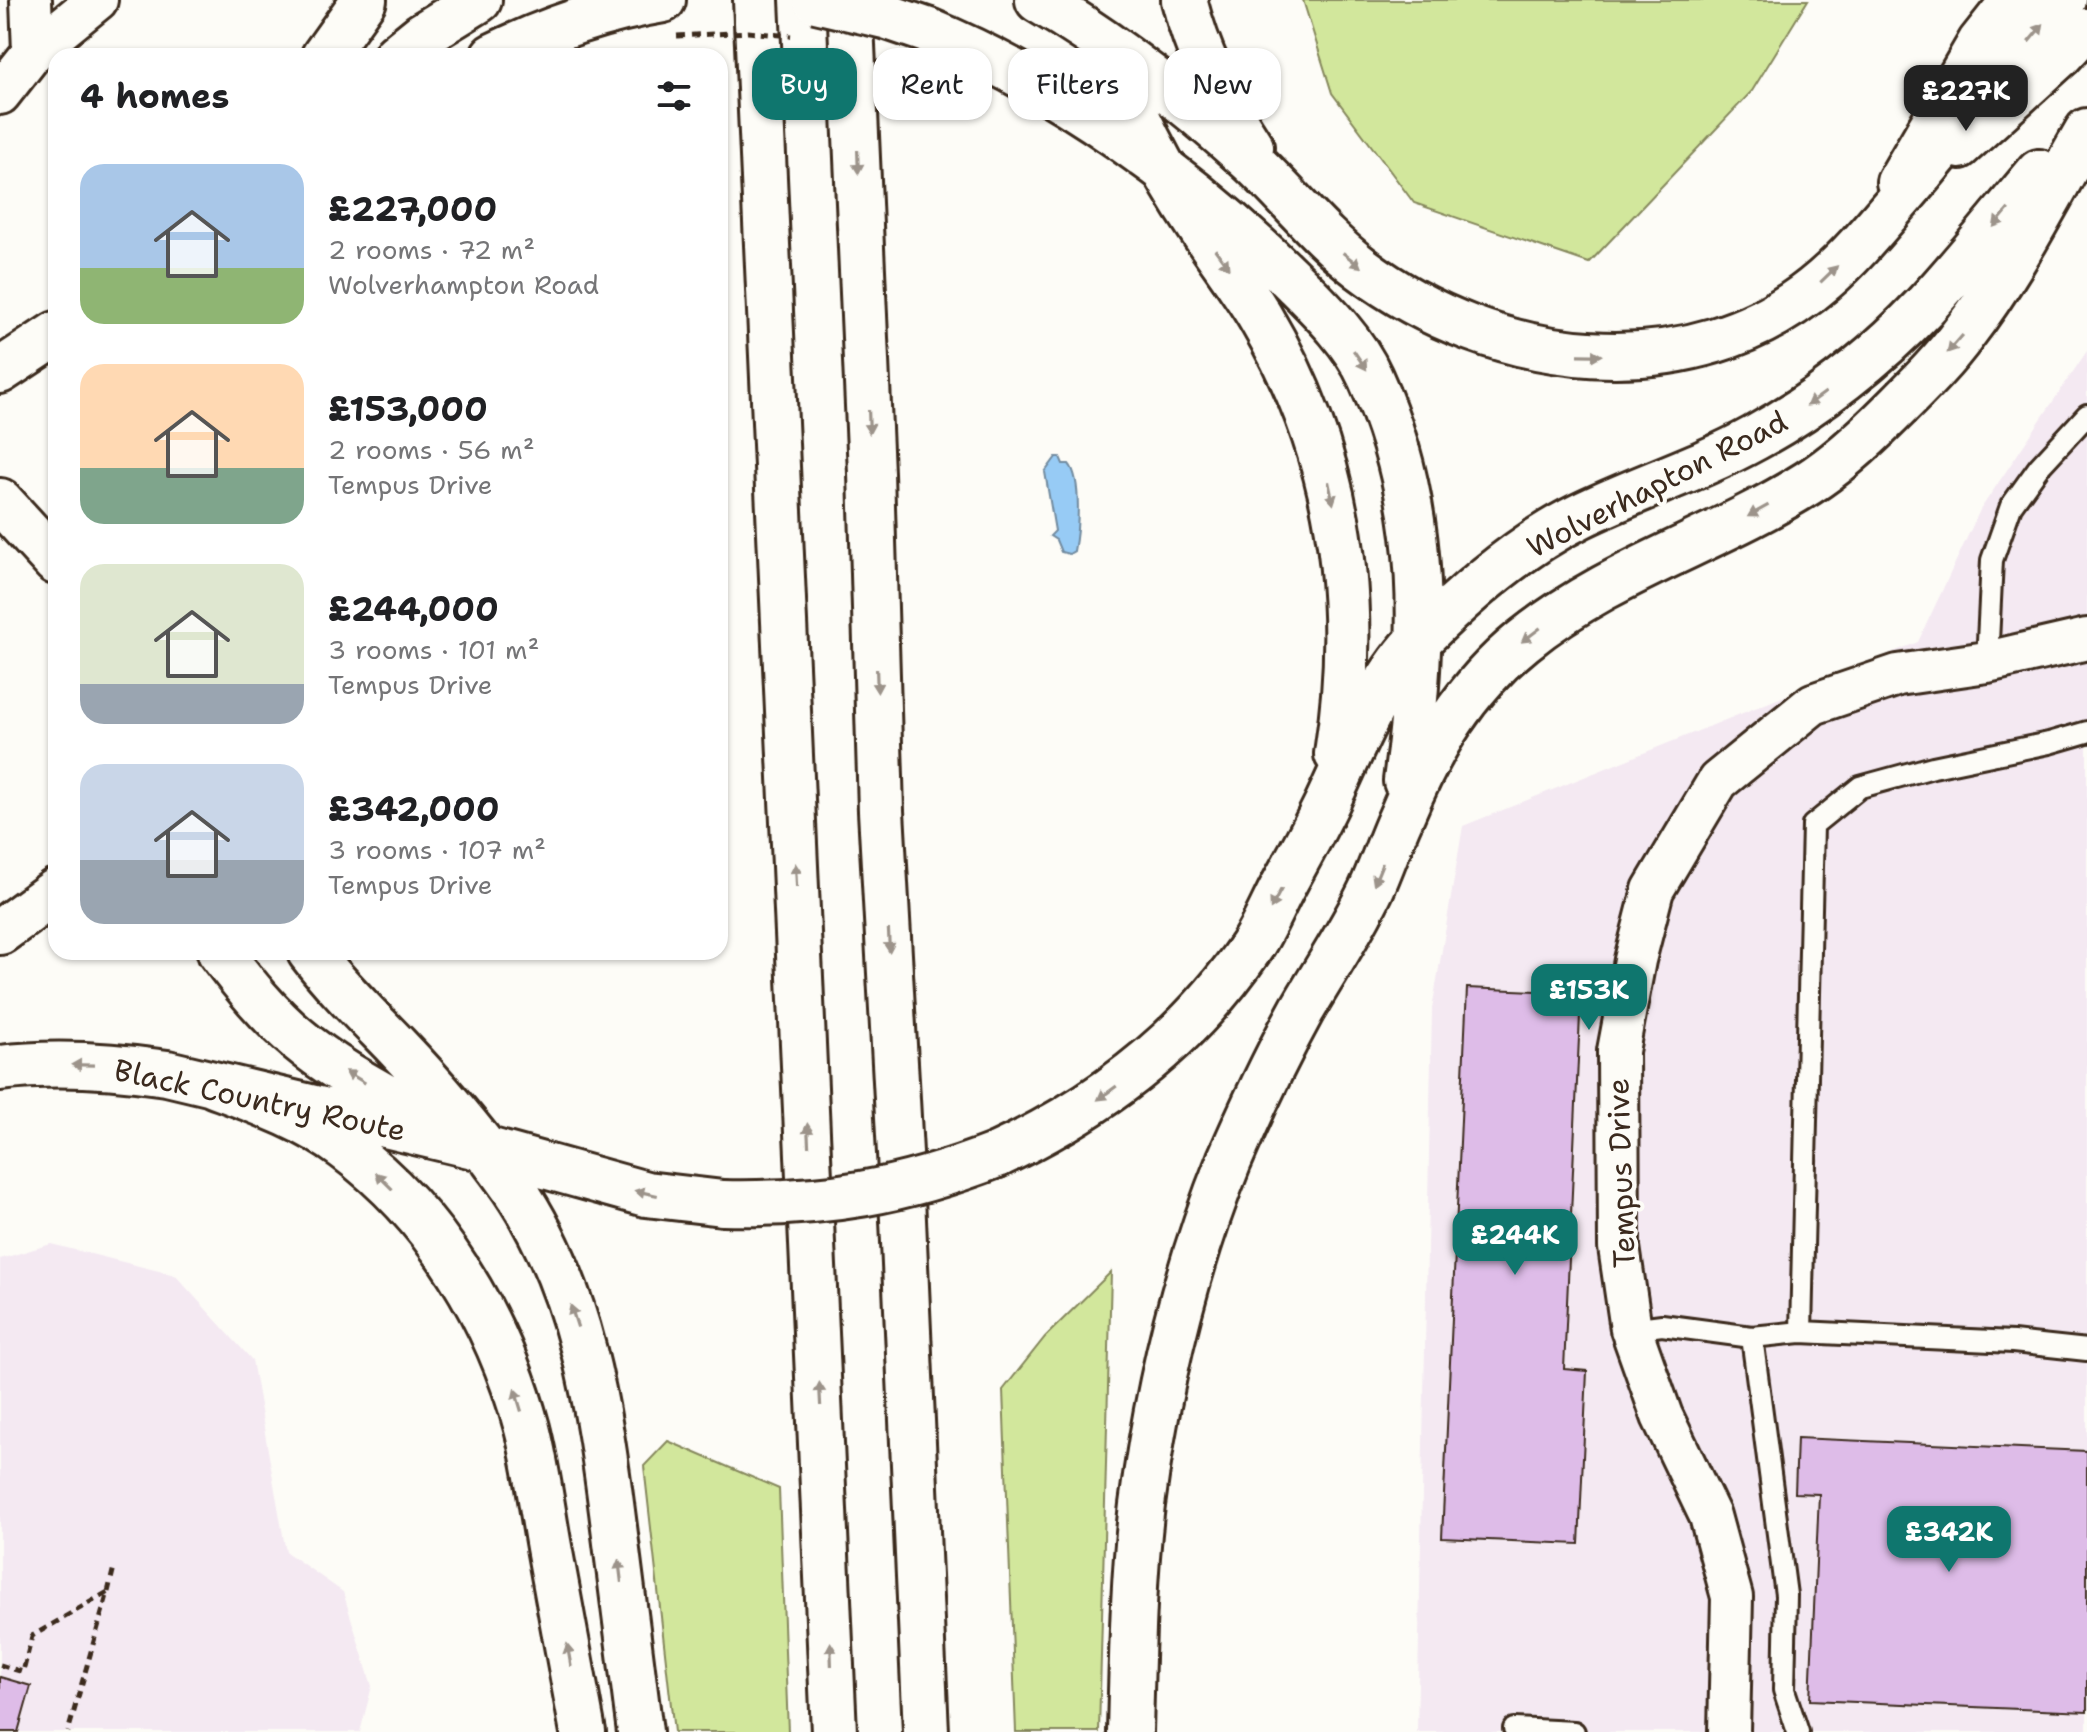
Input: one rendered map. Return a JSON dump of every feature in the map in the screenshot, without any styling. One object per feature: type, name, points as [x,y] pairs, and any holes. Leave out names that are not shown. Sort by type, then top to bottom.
[{"type":"main road","points":[[330,48],[364,0]]},
{"type":"main road","points":[[406,48],[479,0]]},
{"type":"main road","points":[[509,48],[579,19],[663,0]]},
{"type":"main road","points":[[756,0],[834,1732]]},
{"type":"main road","points":[[816,0],[885,16],[929,31],[1025,79],[1165,170],[1262,251],[1339,329],[1369,373],[1398,450],[1408,489],[1417,566],[1419,639],[1401,815]]},
{"type":"main road","points":[[850,0],[872,488],[881,811],[901,1169],[926,1732]]},
{"type":"main road","points":[[1038,0],[1109,48]]},
{"type":"main road","points":[[1095,0],[1109,48]]},
{"type":"main road","points":[[1184,0],[1226,106],[1294,208]]},
{"type":"main road","points":[[1876,225],[1980,43],[2014,0]]},
{"type":"main road","points":[[1148,78],[1252,162],[1294,208],[1362,268],[1429,310],[1496,338],[1573,355],[1622,355],[1667,351],[1743,328],[1785,308],[1823,280],[1876,225],[2064,0]]},
{"type":"main road","name":"Wolverhapton Road","points":[[1326,806],[1368,716],[1419,639],[1534,542],[1577,518],[1712,460],[1755,438],[1798,412],[1844,378],[1924,307],[2087,115]]},
{"type":"main road","points":[[226,960],[246,987],[300,1041],[337,1067],[479,1148],[646,1194],[723,1203],[800,1203],[873,1194],[997,1155],[1094,1102],[1127,1078],[1190,1022],[1253,944],[1326,806],[1338,745],[1347,647],[1343,564],[1326,467],[1304,404],[1283,358],[1252,303],[1198,225],[1139,120]]},
{"type":"main road","points":[[1130,1732],[1136,1572],[1142,1506],[1167,1370],[1194,1259],[1229,1163],[1263,1085],[1373,886],[1401,815],[1433,748],[1463,701],[1525,639],[1598,589],[1720,532],[1808,483],[1842,459],[1917,387],[1963,335],[2000,280],[2087,131]]},
{"type":"main road","points":[[0,371],[48,339]]},
{"type":"main road","points":[[0,501],[31,544]]},
{"type":"main road","points":[[0,932],[48,897]]},
{"type":"main road","points":[[317,960],[353,1003],[433,1086],[515,1190],[551,1253],[585,1352],[602,1434],[640,1732]]},
{"type":"main road","name":"Black Country Route","points":[[0,1068],[122,1066],[167,1073],[479,1148]]},
{"type":"main road","points":[[214,1085],[264,1104],[306,1125],[343,1146],[376,1172],[429,1232],[480,1306],[504,1359],[527,1430],[583,1732]]},
{"type":"street","points":[[31,0],[33,52]]},
{"type":"street","points":[[0,94],[33,52],[97,0]]},
{"type":"street","points":[[1876,225],[2061,57],[2087,29]]},
{"type":"street","name":"Tempus Drive","points":[[1729,1732],[1732,1597],[1710,1516],[1662,1416],[1631,1329],[1619,1247],[1618,1051],[1635,960],[1653,890],[1718,781],[1813,704],[1898,675],[1987,662],[2087,639]]},
{"type":"lane","points":[[1987,662],[1992,560],[2011,506],[2039,467],[2087,415]]},
{"type":"lane","points":[[1801,1332],[1813,825],[1860,787],[2087,732]]},
{"type":"lane","points":[[1631,1329],[1662,1325],[1752,1337],[1801,1332],[2013,1342],[2087,1350]]},
{"type":"lane","points":[[1752,1337],[1786,1595],[1784,1690],[1798,1732]]},
{"type":"lane","points":[[1514,1729],[1574,1732]]},
{"type":"path","points":[[68,1732],[114,1567]]},
{"type":"path","points":[[0,1665],[23,1672],[32,1636],[108,1592]]},
{"type":"shaded area","points":[[2087,351],[2087,1732],[1417,1732],[1432,1009],[1463,826],[1918,642],[1980,510]]},
{"type":"shaded area","points":[[51,1244],[175,1275],[252,1360],[286,1552],[343,1592],[372,1686],[360,1732],[0,1732],[0,1259]]},
{"type":"green space","points":[[1303,0],[1808,0],[1752,91],[1589,263],[1414,203],[1332,93]]},
{"type":"green space","points":[[1111,1272],[1099,1732],[1016,1732],[1003,1390],[1045,1337]]},
{"type":"green space","points":[[668,1441],[779,1489],[788,1732],[674,1732],[644,1466]]},
{"type":"water","points":[[1056,457],[1060,457],[1063,464],[1069,464],[1076,481],[1077,531],[1074,551],[1069,554],[1061,552],[1056,540],[1050,536],[1055,531],[1045,472]]},
{"type":"building","points":[[1467,988],[1581,993],[1564,1369],[1587,1371],[1579,1544],[1442,1538]]},
{"type":"building","points":[[1797,1438],[2087,1451],[2087,1712],[1810,1700],[1819,1494],[1795,1493]]},
{"type":"building","points":[[0,1677],[31,1686],[18,1732],[0,1732]]}]
